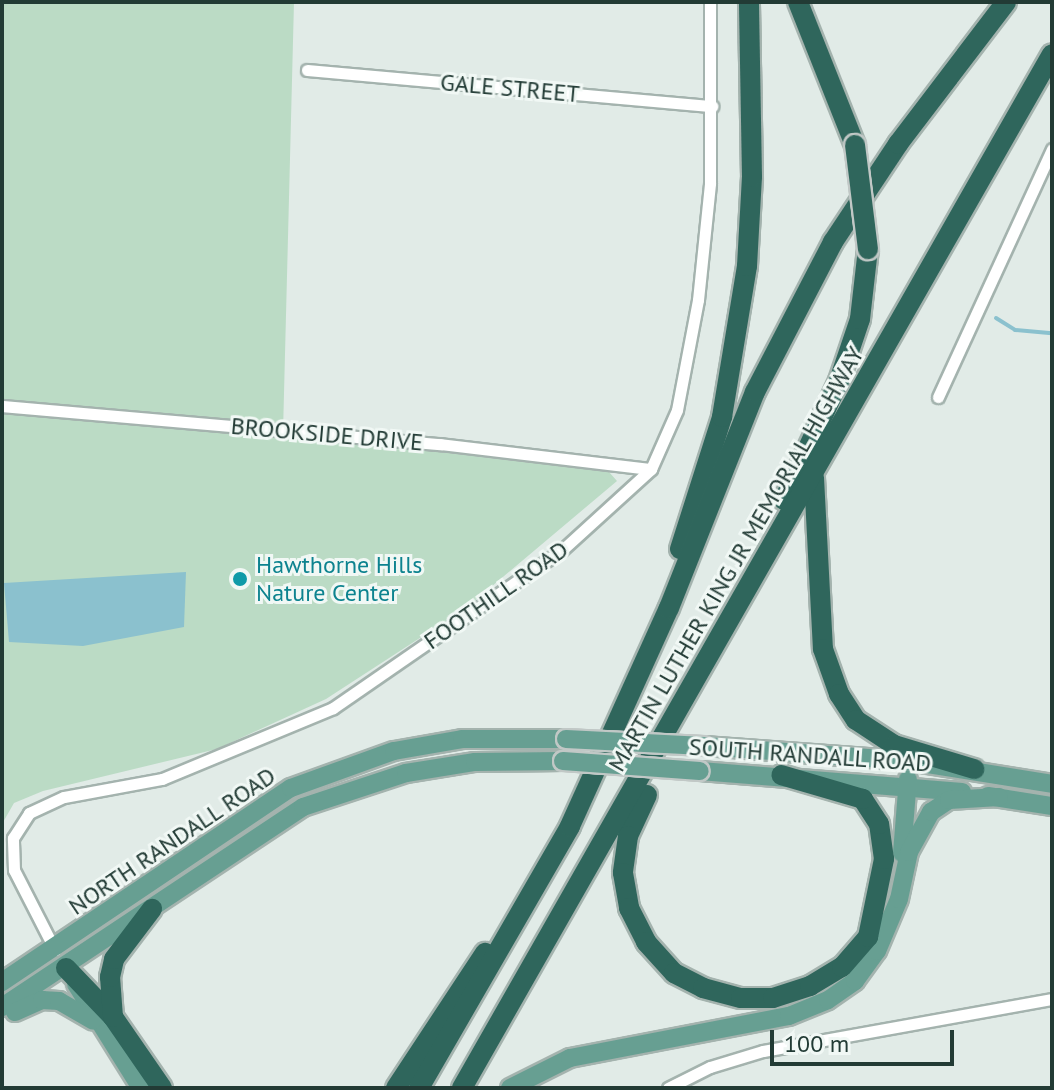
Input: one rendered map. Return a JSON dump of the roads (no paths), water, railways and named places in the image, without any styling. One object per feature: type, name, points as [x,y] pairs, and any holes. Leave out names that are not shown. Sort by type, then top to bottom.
[{"type":"highway","points":[[618,727],[708,464],[736,351],[752,177],[749,2]]},
{"type":"highway","points":[[731,612],[839,381],[860,319],[868,249],[855,145],[798,2]]},
{"type":"highway","name":"MARTIN LUTHER KING JR MEMORIAL HIGHWAY","points":[[528,906],[618,727],[755,392],[826,255],[898,144],[1006,2]]},
{"type":"highway","name":"MARTIN LUTHER KING JR MEMORIAL HIGHWAY","points":[[462,1088],[1052,54]]},
{"type":"highway","points":[[781,775],[863,799],[879,824],[882,879],[868,937],[842,967],[786,994],[741,998],[674,973],[646,942],[629,908],[624,858],[636,814],[841,426]]},
{"type":"highway","points":[[814,478],[823,649],[839,694],[856,720],[894,745],[974,769]]},
{"type":"highway","points":[[396,1088],[494,939],[528,906]]},
{"type":"highway","points":[[419,1088],[528,906]]},
{"type":"highway","points":[[106,1021],[114,959],[152,909]]},
{"type":"highway","points":[[66,968],[162,1088]]},
{"type":"main road","name":"NORTH RANDALL ROAD","points":[[2,982],[55,950],[291,788],[343,767],[462,739],[566,739]]},
{"type":"main road","name":"SOUTH RANDALL ROAD","points":[[566,739],[909,761],[974,769],[1052,784]]},
{"type":"main road","name":"NORTH RANDALL ROAD","points":[[2,1007],[66,968],[303,807],[406,773],[475,762],[563,761]]},
{"type":"main road","name":"SOUTH RANDALL ROAD","points":[[563,761],[781,775],[999,797],[1052,806]]},
{"type":"main road","points":[[899,899],[909,761]]},
{"type":"main road","points":[[510,1088],[570,1058],[789,1016],[828,1000],[855,981],[877,951],[899,899],[909,852],[931,812],[949,800],[999,797]]},
{"type":"main road","points":[[2,1019],[31,1003],[50,1001],[74,1007],[106,1021],[141,1088]]},
{"type":"street","name":"FOOTHILL ROAD","points":[[55,950],[21,892],[14,870],[13,838],[29,813],[64,797],[162,779],[333,708],[561,551],[651,469],[677,410],[692,337],[708,220],[712,106],[710,2]]},
{"type":"street","name":"GALE STREET","points":[[307,70],[712,106]]},
{"type":"street","points":[[938,397],[1052,149]]},
{"type":"street","name":"BROOKSIDE DRIVE","points":[[2,406],[424,443],[651,469]]},
{"type":"street","points":[[668,1088],[710,1067],[763,1051],[1052,999]]},
{"type":"water","points":[[186,572],[184,627],[83,646],[9,642],[4,583]]},
{"type":"waterway","points":[[996,318],[1015,330],[1052,333]]},
{"type":"place","name":"Hawthorne Hills Nature Center","points":[[240,579]]}]
